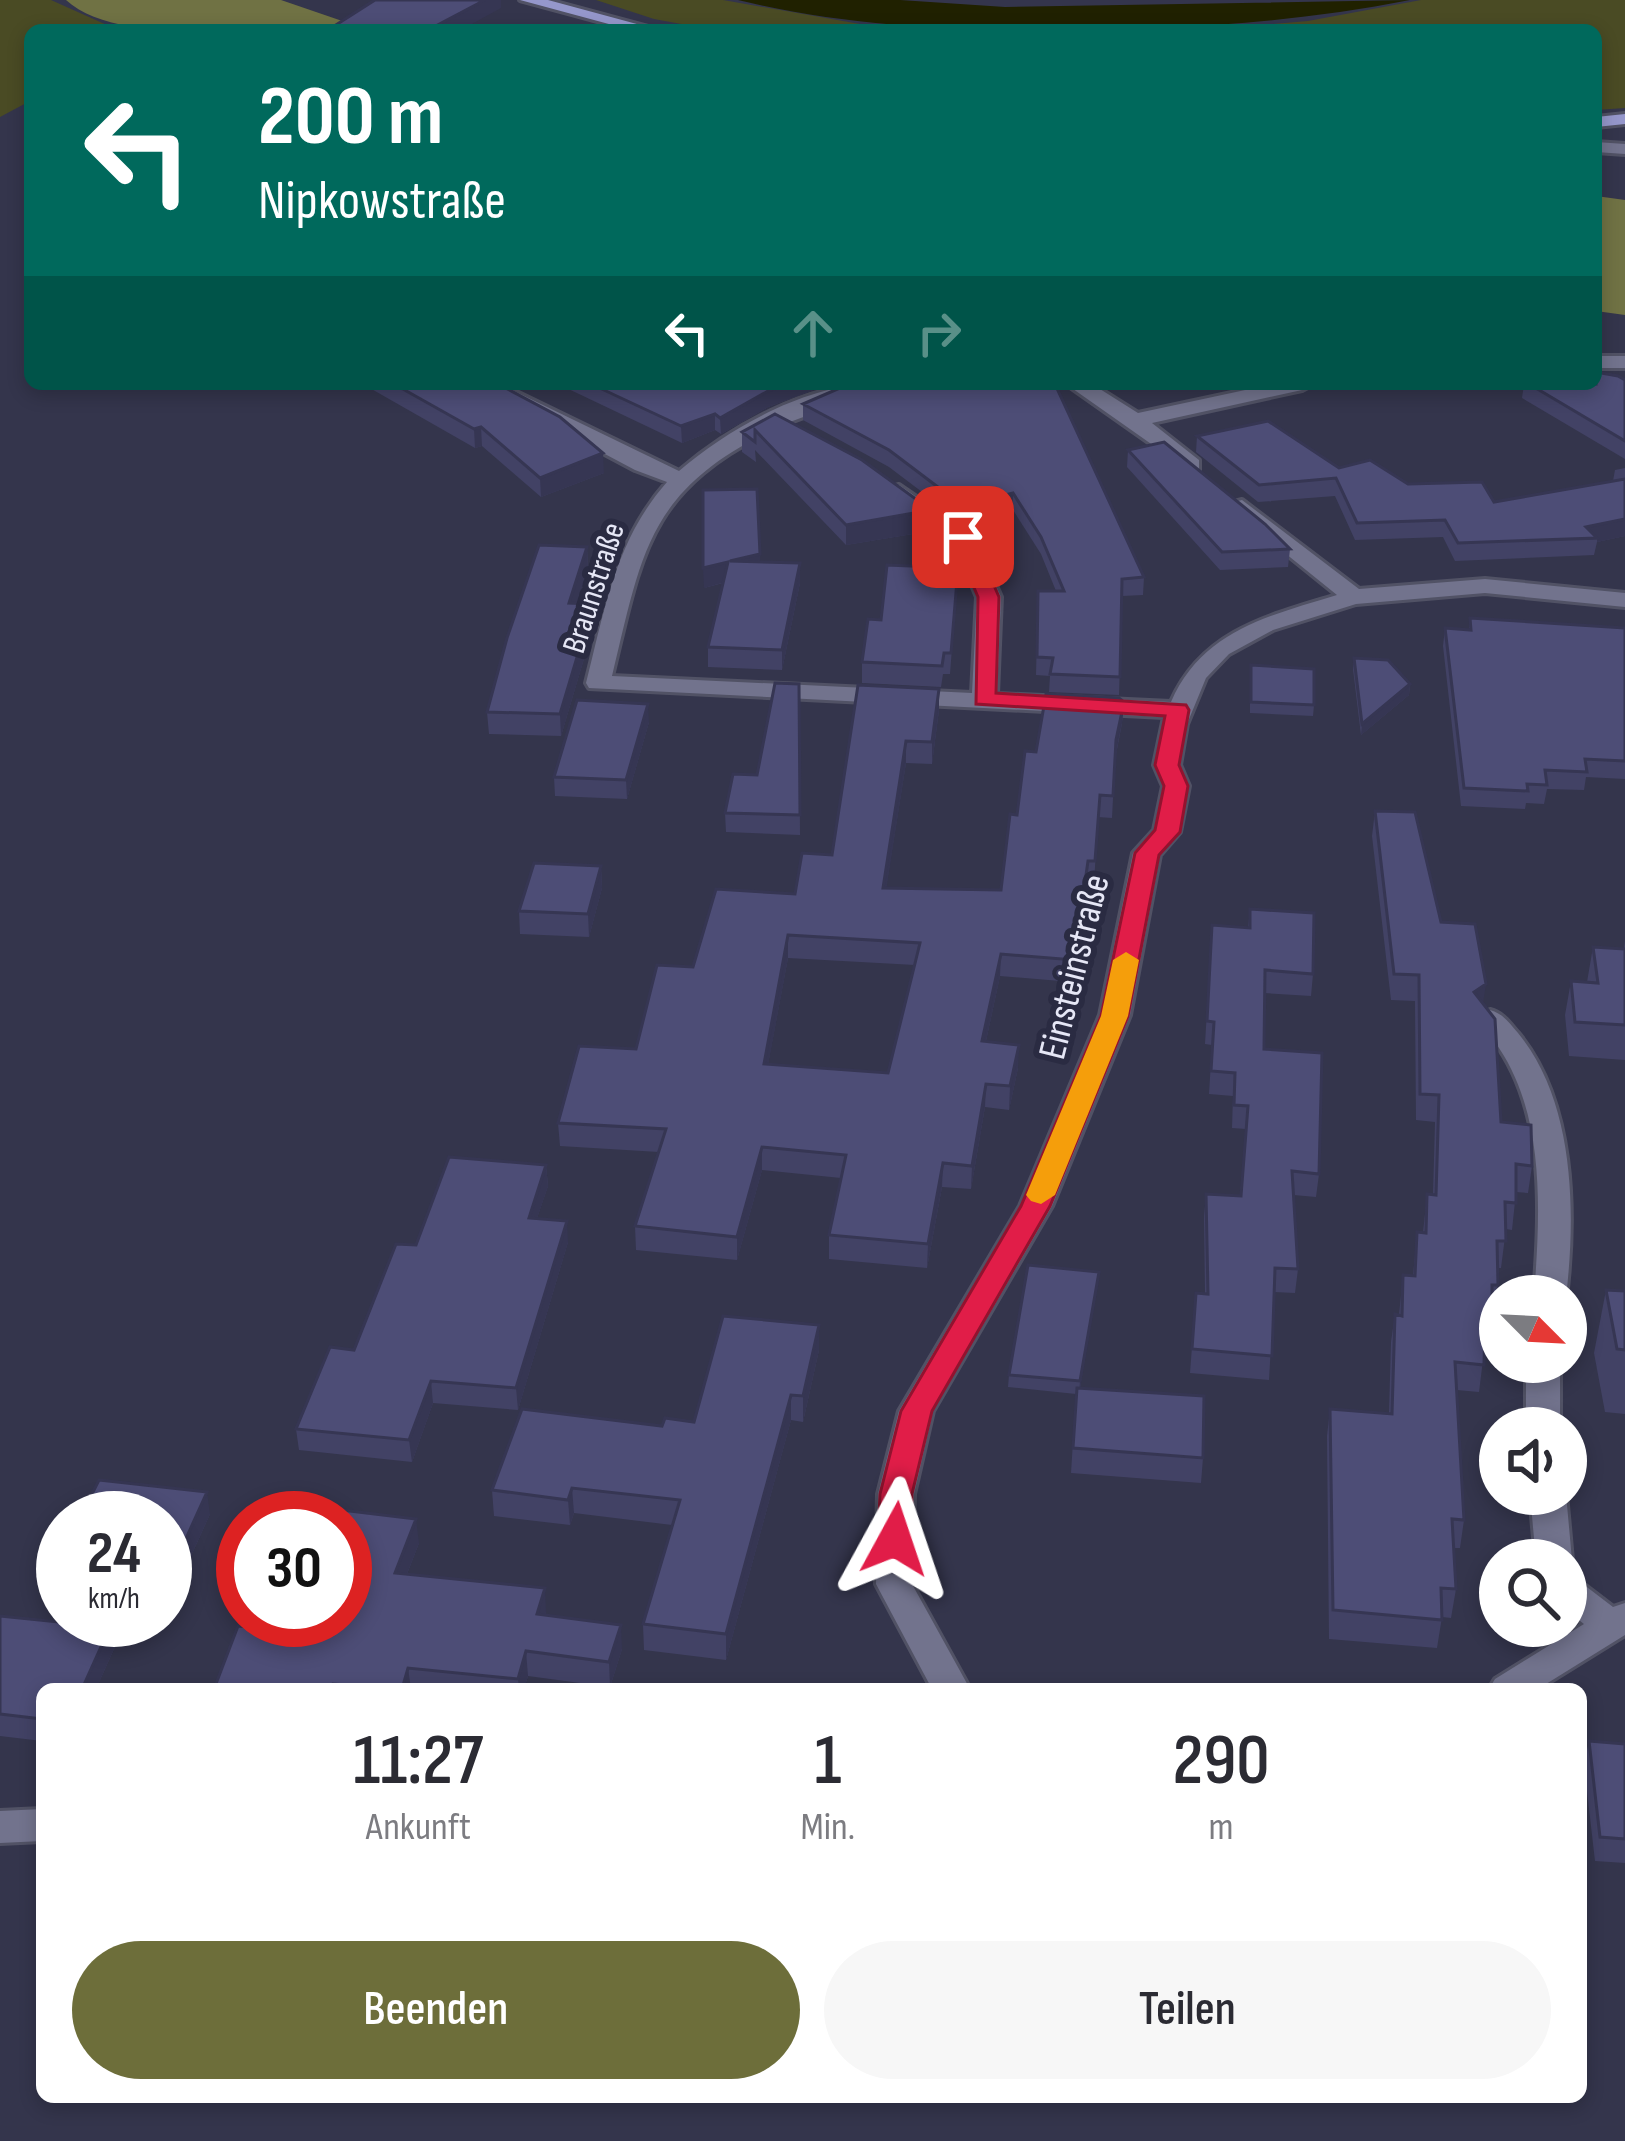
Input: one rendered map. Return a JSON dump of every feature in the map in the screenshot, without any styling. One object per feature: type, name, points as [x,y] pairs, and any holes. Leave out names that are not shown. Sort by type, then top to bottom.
[{"type":"main road","points":[[527,0],[626,24]]},
{"type":"street","points":[[496,390],[678,478]]},
{"type":"street","name":"Braunstraße","points":[[848,390],[776,419],[678,478],[637,540],[598,683],[984,699]]},
{"type":"street","points":[[1086,390],[1135,421],[1354,597]]},
{"type":"street","points":[[1135,421],[1275,390]]},
{"type":"street","points":[[776,419],[812,439]]},
{"type":"street","points":[[887,483],[963,537],[988,597],[984,699],[1178,710]]},
{"type":"street","name":"Einsteinstraße","points":[[947,1683],[894,1584],[896,1494],[916,1411],[1036,1206],[1115,1016],[1147,853],[1167,832],[1176,786],[1167,765],[1178,710],[1195,675],[1220,649],[1264,625],[1354,597],[1485,586],[1571,590],[1625,600]]},
{"type":"street","points":[[1490,1018],[1511,1038],[1531,1075],[1543,1124],[1552,1200],[1550,1275]]},
{"type":"street","points":[[1518,1683],[1618,1621],[1587,1603]]},
{"type":"street","points":[[0,1827],[36,1825]]},
{"type":"shaded area","points":[[0,0],[51,0],[105,24],[24,24],[24,104],[0,117]]},
{"type":"shaded area","points":[[66,0],[281,0],[351,24],[117,24],[89,15]]},
{"type":"shaded area","points":[[596,0],[723,0],[860,24],[681,24]]},
{"type":"shaded area","points":[[738,0],[900,0],[1005,7],[1410,0],[1234,24],[887,24]]},
{"type":"shaded area","points":[[1421,0],[1625,0],[1625,108],[1602,110],[1602,24],[1272,24]]},
{"type":"shaded area","points":[[1602,197],[1625,200],[1625,315],[1602,312]]},
{"type":"building","points":[[375,0],[485,0],[439,24],[337,24]]},
{"type":"building","points":[[1602,373],[1625,380],[1625,441],[1539,390],[1602,390]]},
{"type":"building","points":[[405,390],[509,390],[560,417],[603,453],[540,478],[481,427],[474,429]]},
{"type":"building","points":[[604,390],[771,390],[720,418],[715,414],[681,426]]},
{"type":"building","points":[[835,390],[1058,390],[1144,577],[1122,579],[1120,677],[1050,674],[1053,658],[1037,657],[1038,591],[1064,591],[1041,537],[1013,493],[963,506],[889,450],[803,404]]},
{"type":"building","points":[[775,414],[862,460],[931,510],[846,525],[755,430],[755,442],[742,432]]},
{"type":"building","points":[[1268,421],[1339,468],[1370,460],[1408,484],[1482,482],[1494,502],[1625,479],[1625,519],[1586,527],[1597,538],[1458,543],[1445,520],[1357,523],[1336,478],[1259,485],[1197,436]]},
{"type":"building","points":[[1164,442],[1290,549],[1222,552],[1128,450]]},
{"type":"building","points":[[757,489],[760,554],[730,561],[800,563],[782,650],[708,647],[728,562],[703,568],[703,490]]},
{"type":"building","points":[[539,545],[587,547],[569,603],[593,604],[560,714],[487,712],[507,638]]},
{"type":"building","points":[[887,565],[958,568],[951,653],[944,653],[942,666],[862,662],[868,619],[881,620]]},
{"type":"building","points":[[1470,618],[1625,628],[1625,761],[1585,759],[1587,772],[1545,770],[1547,785],[1527,784],[1528,791],[1464,788],[1445,628],[1471,630]]},
{"type":"building","points":[[1354,658],[1388,660],[1410,684],[1362,724]]},
{"type":"building","points":[[1251,665],[1314,669],[1314,705],[1251,702]]},
{"type":"building","points":[[775,683],[799,684],[800,815],[725,813],[733,774],[757,775]]},
{"type":"building","points":[[858,685],[939,689],[932,742],[906,741],[883,888],[1001,890],[1010,814],[1017,815],[1025,751],[1036,752],[1046,694],[1124,702],[1113,796],[1100,795],[1095,861],[1088,861],[1074,960],[1001,954],[982,1041],[1019,1045],[1010,1086],[986,1084],[972,1166],[943,1163],[928,1244],[829,1235],[846,1155],[762,1147],[737,1237],[635,1226],[666,1129],[558,1123],[579,1046],[636,1049],[657,965],[693,967],[716,889],[795,894],[802,853],[832,855]],"holes":[[[788,935],[920,943],[888,1073],[764,1064]]]},
{"type":"building","points":[[577,700],[648,704],[626,780],[554,777]]},
{"type":"building","points":[[1375,811],[1415,812],[1441,922],[1475,924],[1486,984],[1474,992],[1495,1019],[1501,1122],[1531,1125],[1532,1166],[1516,1164],[1516,1203],[1505,1202],[1506,1241],[1497,1241],[1498,1275],[1479,1275],[1479,1364],[1455,1362],[1464,1520],[1452,1519],[1456,1589],[1441,1588],[1442,1620],[1333,1610],[1330,1409],[1392,1414],[1395,1314],[1402,1316],[1403,1275],[1415,1276],[1417,1232],[1426,1233],[1427,1194],[1436,1195],[1439,1095],[1420,1094],[1419,975],[1394,974]]},
{"type":"building","points":[[534,863],[601,866],[588,914],[519,911]]},
{"type":"building","points":[[1250,909],[1314,913],[1313,974],[1265,970],[1264,1049],[1322,1053],[1319,1174],[1292,1171],[1298,1269],[1275,1268],[1272,1356],[1192,1349],[1196,1293],[1208,1294],[1206,1194],[1241,1196],[1248,1106],[1234,1105],[1235,1073],[1211,1071],[1214,1022],[1207,1021],[1212,925],[1250,928]]},
{"type":"building","points":[[1593,947],[1625,949],[1625,1025],[1575,1022],[1571,981],[1598,983]]},
{"type":"building","points":[[449,1157],[546,1165],[529,1218],[567,1221],[516,1388],[431,1381],[409,1440],[296,1429],[330,1347],[354,1350],[396,1244],[416,1245]]},
{"type":"building","points":[[1028,1265],[1099,1272],[1080,1381],[1009,1375]]},
{"type":"building","points":[[1606,1290],[1625,1291],[1625,1350],[1617,1349]]},
{"type":"building","points":[[723,1316],[819,1325],[803,1396],[791,1395],[726,1634],[643,1624],[680,1500],[572,1488],[568,1500],[492,1490],[522,1409],[662,1426],[665,1418],[694,1422]]},
{"type":"building","points":[[1077,1388],[1204,1396],[1203,1458],[1073,1448]]},
{"type":"building","points":[[99,1480],[207,1492],[192,1525],[192,1491],[94,1491]]},
{"type":"building","points":[[372,1514],[416,1519],[395,1573],[545,1588],[537,1614],[621,1625],[609,1662],[526,1651],[518,1679],[408,1668],[404,1683],[216,1683],[230,1647],[372,1647]]},
{"type":"building","points":[[0,1616],[36,1620],[36,1647],[101,1647],[85,1683],[36,1683],[36,1718],[0,1714]]},
{"type":"building","points":[[1589,1741],[1625,1744],[1625,1839],[1600,1837]]},
{"type":"slow traffic","points":[[1041,1195],[1115,1016],[1126,960]]},
{"type":"route","points":[[895,1539],[896,1494],[916,1411],[1036,1206],[1079,1110],[1115,1016],[1147,853],[1167,832],[1176,786],[1167,765],[1178,710],[984,699],[988,597],[963,537]]}]
